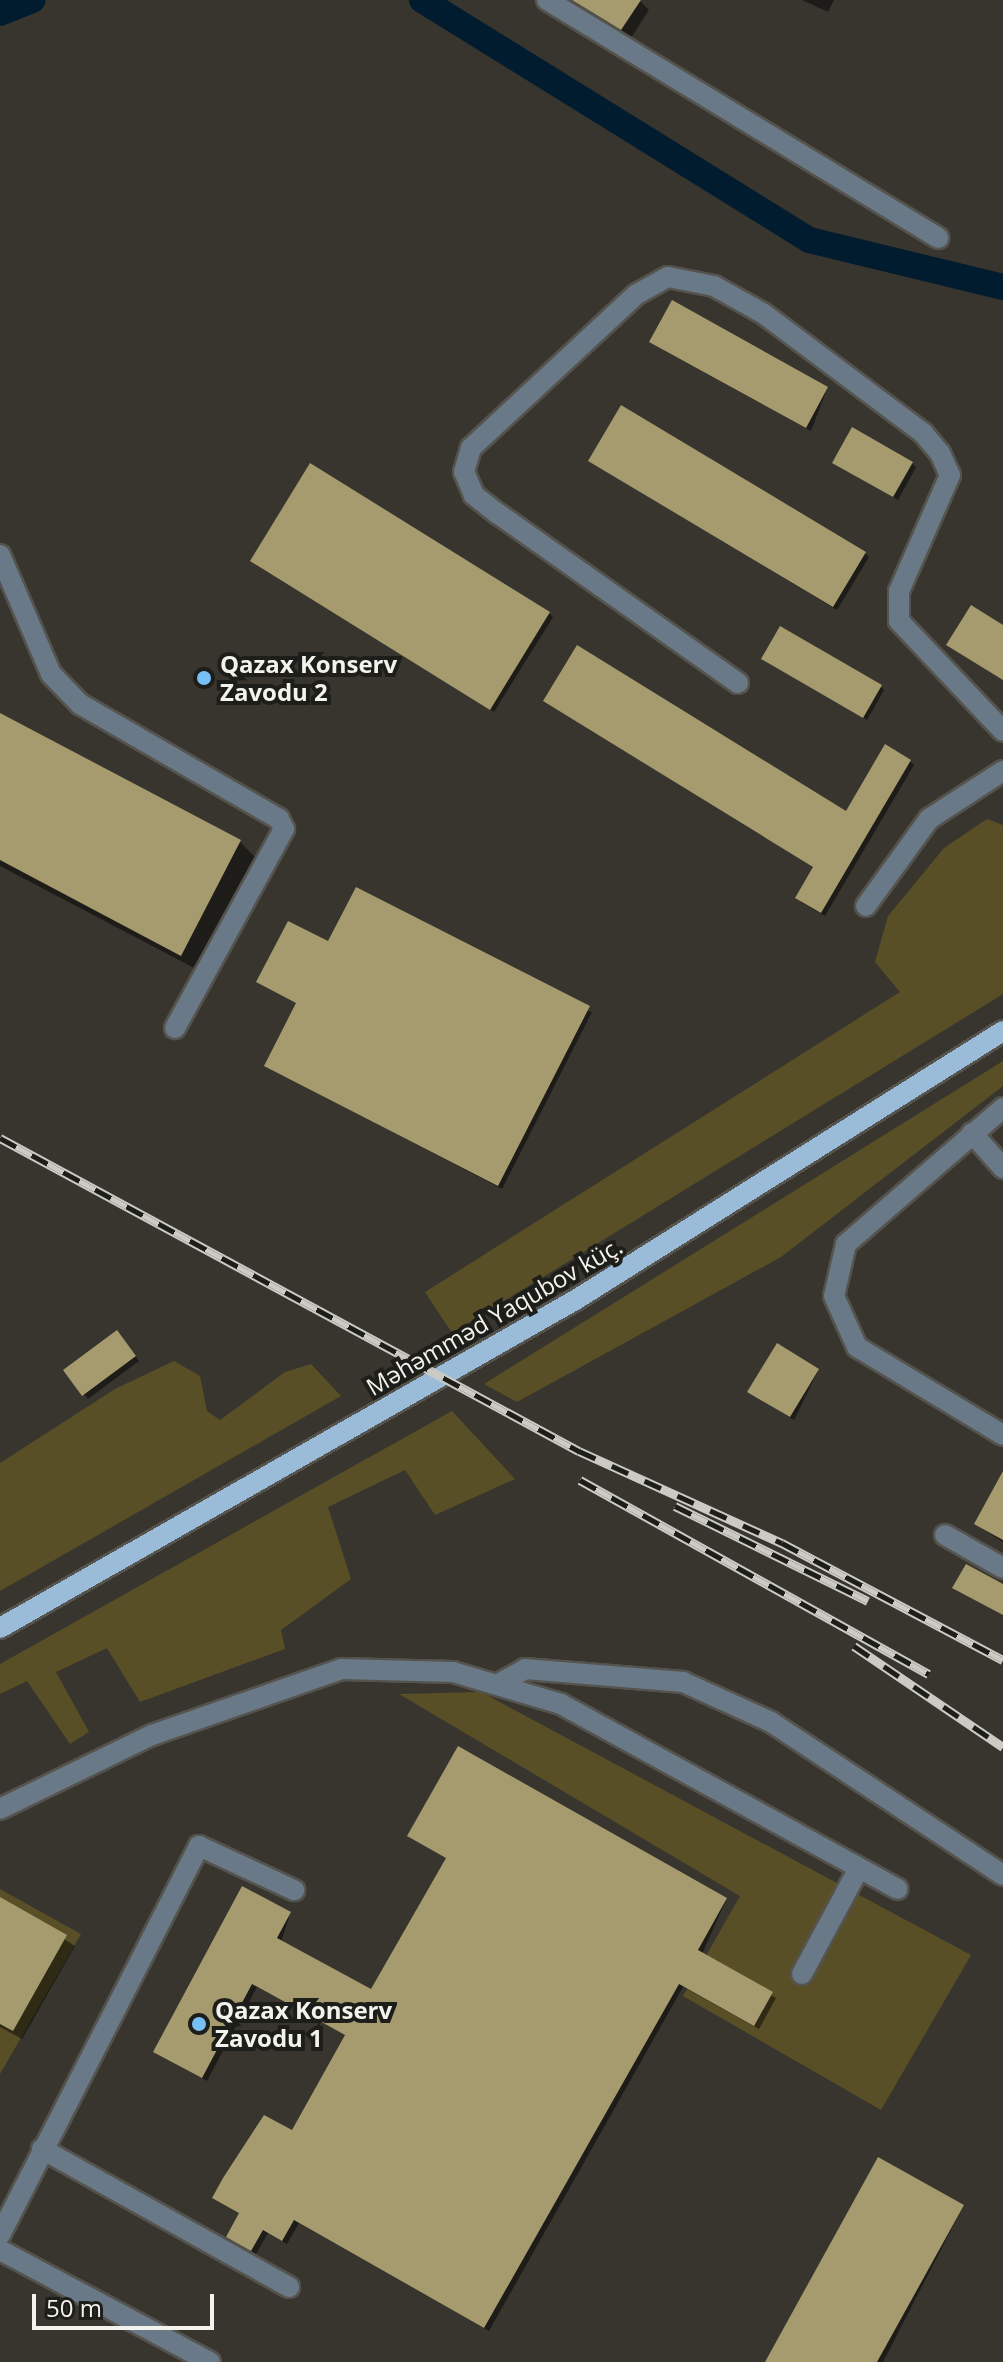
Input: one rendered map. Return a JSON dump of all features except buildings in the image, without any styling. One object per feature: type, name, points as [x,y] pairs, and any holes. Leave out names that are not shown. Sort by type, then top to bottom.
[{"type":"main road","name":"Məhəmməd Yaqubov küç.","points":[[0,1628],[564,1307],[1003,1031]]},
{"type":"street","points":[[547,0],[938,238]]},
{"type":"street","points":[[738,683],[498,514],[474,495],[464,472],[471,448],[637,294],[668,277],[714,286],[764,314],[923,433],[940,453],[950,475],[899,591],[899,621],[1003,731]]},
{"type":"street","points":[[0,555],[51,674],[80,704],[279,819],[284,829],[175,1028]]},
{"type":"street","points":[[866,906],[929,819],[1003,771]]},
{"type":"street","points":[[1003,1108],[846,1244],[834,1270],[834,1296],[857,1347],[1003,1435]]},
{"type":"street","points":[[972,1133],[1003,1168]]},
{"type":"street","points":[[945,1535],[1003,1568]]},
{"type":"street","points":[[0,1809],[152,1735],[341,1669],[401,1668],[502,1682],[561,1704],[898,1889]]},
{"type":"street","points":[[502,1682],[525,1669],[683,1682],[771,1722],[1003,1875]]},
{"type":"street","points":[[0,2235],[199,1846],[294,1890]]},
{"type":"street","points":[[802,1974],[859,1868]]},
{"type":"street","points":[[42,2149],[289,2287]]},
{"type":"street","points":[[0,2250],[210,2362]]},
{"type":"shaded area","points":[[987,819],[1003,825],[1003,994],[452,1333],[425,1292],[900,992],[875,962],[888,916],[944,848]]},
{"type":"shaded area","points":[[1003,1061],[1003,1086],[781,1257],[517,1402],[484,1384]]},
{"type":"shaded area","points":[[174,1361],[200,1376],[207,1411],[220,1420],[285,1372],[311,1364],[341,1396],[0,1591],[0,1463],[115,1389]]},
{"type":"shaded area","points":[[452,1411],[515,1479],[435,1515],[405,1470],[328,1507],[351,1579],[281,1630],[285,1649],[140,1702],[107,1648],[56,1672],[89,1732],[70,1744],[27,1681],[0,1694],[0,1664]]},
{"type":"shaded area","points":[[481,1692],[971,1955],[881,2110],[683,1996],[740,1896],[399,1694]]},
{"type":"shaded area","points":[[0,1889],[81,1934],[0,2074]]},
{"type":"waterway","points":[[0,13],[33,0]]},
{"type":"waterway","points":[[422,0],[809,240],[1003,287]]},
{"type":"railway","points":[[0,1138],[579,1451],[782,1543],[1003,1660]]},
{"type":"railway","points":[[580,1480],[929,1674]]},
{"type":"railway","points":[[675,1506],[868,1601]]},
{"type":"railway","points":[[854,1646],[1003,1747]]},
{"type":"place","name":"Qazax Konserv Zavodu 2","points":[[204,678]]},
{"type":"place","name":"Qazax Konserv Zavodu 1","points":[[199,2024]]}]
